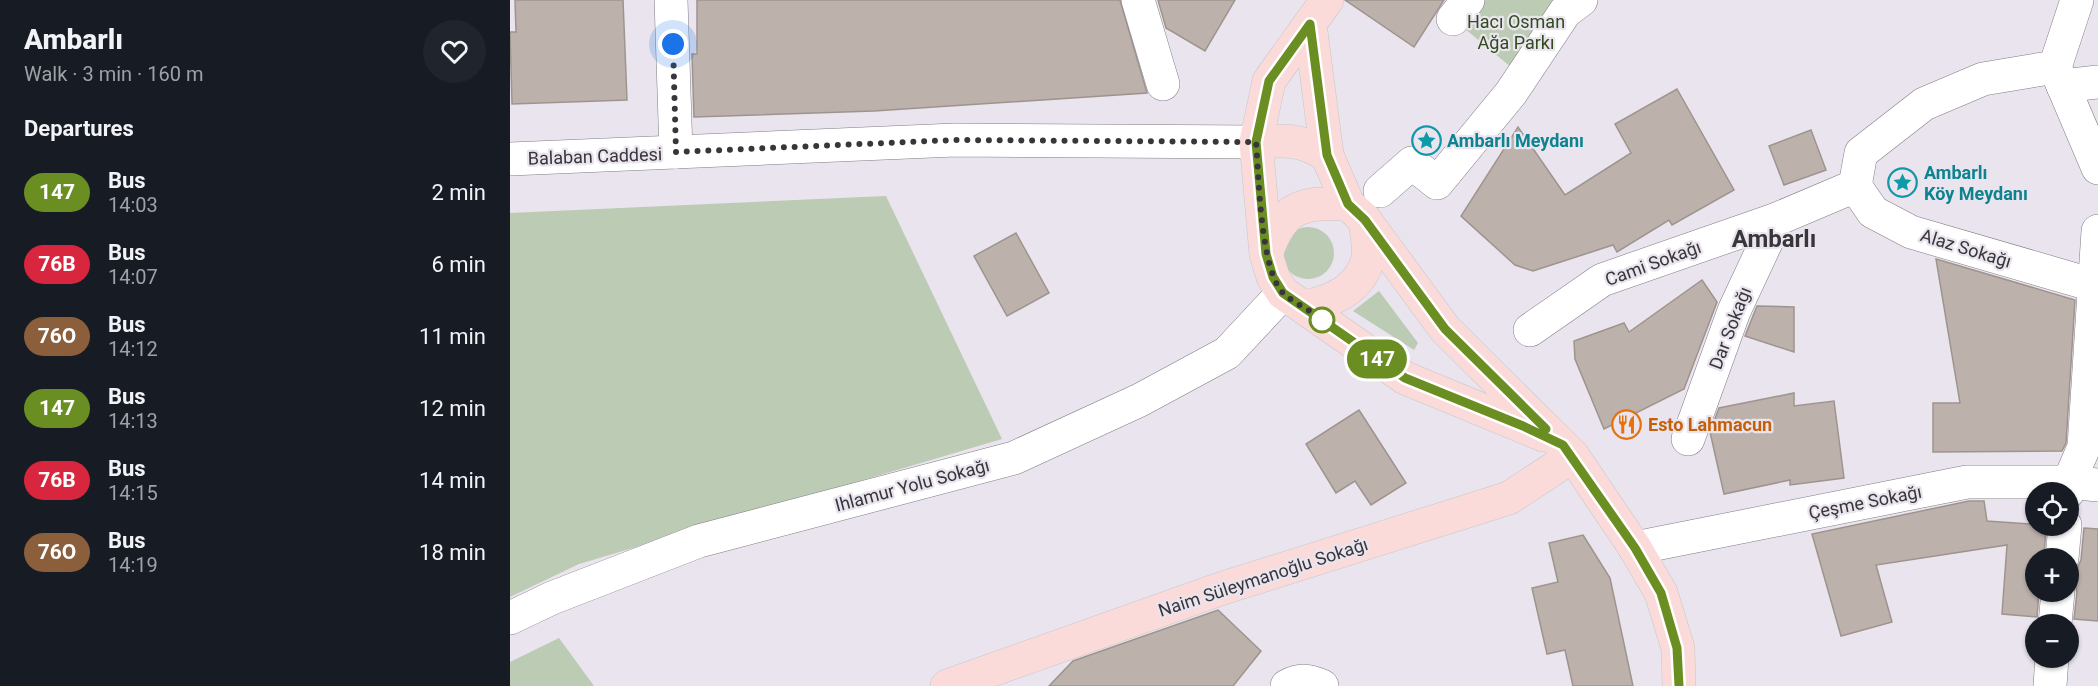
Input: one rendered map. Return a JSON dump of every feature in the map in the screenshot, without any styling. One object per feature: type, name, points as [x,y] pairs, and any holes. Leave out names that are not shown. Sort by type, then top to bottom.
[{"type":"main road","points":[[1319,12],[1269,81],[1256,142],[1266,254],[1273,277],[1294,300],[1405,378],[1523,426],[1568,451]]},
{"type":"main road","points":[[1319,12],[1327,155],[1357,212],[1445,329],[1568,451],[1635,548],[1661,593],[1677,648],[1679,686]]},
{"type":"main road","points":[[1256,142],[1284,140],[1306,143],[1327,155]]},
{"type":"main road","points":[[1266,254],[1285,216],[1298,207],[1315,203],[1357,212]]},
{"type":"main road","points":[[1294,300],[1325,303],[1345,293],[1361,276],[1368,256],[1357,212]]},
{"type":"main road","name":"Naim Süleymanoğlu Sokağı","points":[[947,686],[1223,588],[1509,498],[1568,451]]},
{"type":"street","points":[[671,0],[676,152]]},
{"type":"street","points":[[1137,0],[1163,84]]},
{"type":"street","points":[[1380,191],[1412,163],[1437,183],[1511,93],[1565,12],[1581,0]]},
{"type":"street","points":[[2077,0],[2059,76],[2098,168]]},
{"type":"street","points":[[1855,186],[1861,153],[1924,104],[1983,79],[2059,76],[2098,82]]},
{"type":"street","name":"Balaban Caddesi","points":[[510,159],[955,140],[1256,142]]},
{"type":"street","name":"Cami Sokağı","points":[[1530,330],[1602,280],[1777,219],[1855,186]]},
{"type":"street","name":"Alaz Sokağı","points":[[1855,186],[1873,212],[1911,232],[2092,285]]},
{"type":"street","name":"Dar Sokağı","points":[[1689,439],[1734,311],[1777,219]]},
{"type":"street","points":[[2079,486],[2084,447],[2092,285],[2098,231]]},
{"type":"street","name":"Ihlamur Yolu Sokağı","points":[[510,618],[552,598],[699,541],[1014,458],[1140,400],[1227,353],[1294,300]]},
{"type":"street","name":"Çeşme Sokağı","points":[[1635,548],[1967,482],[2025,484]]},
{"type":"street","points":[[2050,686],[2051,668]]},
{"type":"green space","name":"Hacı Osman Ağa Parkı","points":[[1468,0],[1581,0],[1523,77],[1453,19]]},
{"type":"green space","points":[[886,196],[1002,439],[579,564],[510,597],[510,213]]},
{"type":"green space","points":[[1308,227],[1318,229],[1326,235],[1332,243],[1334,253],[1332,263],[1326,271],[1318,277],[1308,279],[1298,277],[1290,271],[1284,263],[1282,253],[1284,243],[1290,235],[1298,229]]},
{"type":"green space","points":[[1379,291],[1418,343],[1414,350],[1353,311]]},
{"type":"green space","points":[[559,638],[594,686],[510,686],[510,662]]},
{"type":"building","points":[[515,0],[623,0],[627,100],[512,104],[510,32],[516,32]]},
{"type":"building","points":[[697,0],[1120,0],[1147,93],[874,111],[694,117],[692,54],[697,54]]},
{"type":"building","points":[[1158,0],[1235,0],[1205,51],[1166,28]]},
{"type":"building","points":[[1345,0],[1444,0],[1414,47]]},
{"type":"building","points":[[1677,89],[1734,190],[1672,225],[1669,220],[1617,252],[1613,245],[1533,271],[1515,265],[1461,216],[1518,127],[1565,195],[1631,153],[1615,124]]},
{"type":"building","points":[[1811,130],[1826,170],[1784,185],[1769,146]]},
{"type":"building","points":[[1016,233],[1049,293],[1007,316],[974,256]]},
{"type":"building","points":[[1936,259],[2075,300],[2066,443],[2062,451],[1933,452],[1933,403],[1960,403]]},
{"type":"building","points":[[1702,280],[1717,302],[1684,389],[1604,429],[1575,359],[1574,341],[1624,323],[1629,332]]},
{"type":"building","points":[[1757,306],[1794,307],[1794,352],[1745,336]]},
{"type":"building","points":[[1794,393],[1794,406],[1834,401],[1844,478],[1790,485],[1790,480],[1724,494],[1710,432],[1719,408]]},
{"type":"building","points":[[1359,410],[1406,483],[1371,505],[1355,481],[1336,493],[1306,444]]},
{"type":"building","points":[[1969,501],[1984,501],[1987,521],[2025,524],[2025,536],[2045,536],[2045,548],[2025,548],[2025,602],[2038,602],[2037,614],[2025,614],[2025,616],[2002,614],[2007,545],[1876,565],[1892,622],[1841,636],[1812,534]]},
{"type":"building","points":[[2084,528],[2098,529],[2098,621],[2079,619],[2079,614],[2075,614],[2076,602],[2079,602]]},
{"type":"building","points":[[1583,535],[1610,578],[1633,686],[1573,686],[1565,650],[1547,654],[1532,588],[1558,582],[1549,543]]},
{"type":"building","points":[[1218,610],[1261,651],[1233,686],[1049,686],[1073,661]]},
{"type":"bus line","name":"147","points":[[1546,429],[1445,329],[1365,220],[1348,204],[1327,155],[1310,24],[1269,81],[1256,142],[1266,254],[1273,277],[1283,293],[1405,378],[1523,426],[1563,445],[1573,456],[1635,548],[1661,593],[1677,648],[1679,686]]},
{"type":"place","name":"Ambarlı Meydanı","points":[[1426,140]]},
{"type":"place","name":"Ambarlı Köy Meydanı","points":[[1903,182]]},
{"type":"place","name":"Esto Lahmacun","points":[[1627,424]]},
{"type":"district","name":"Ambarlı","points":[[1774,239]]},
{"type":"route","points":[[673,44],[676,152],[955,140],[1256,142],[1266,254],[1273,277],[1283,293],[1322,320]]}]
